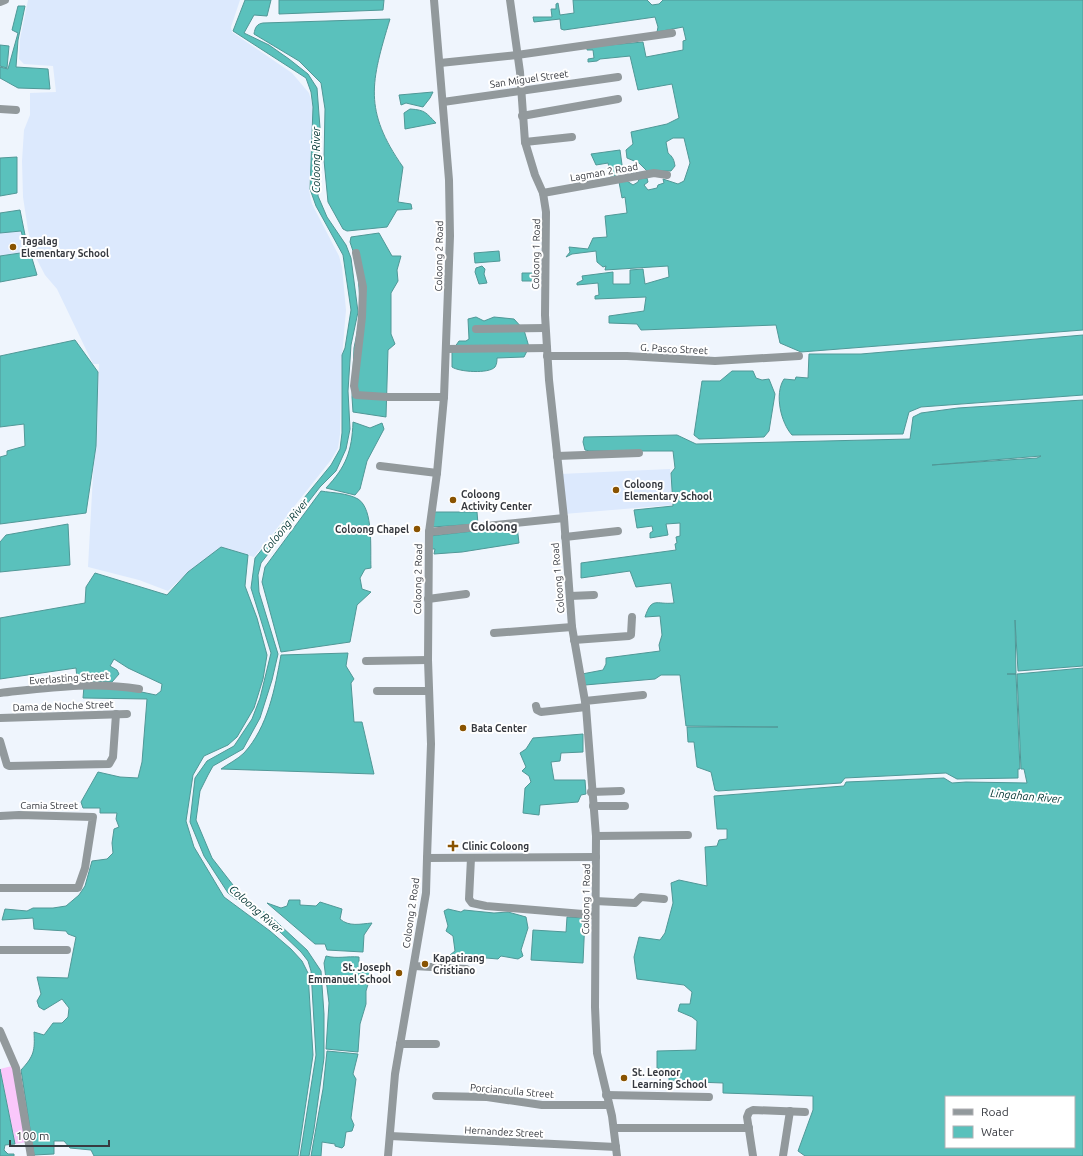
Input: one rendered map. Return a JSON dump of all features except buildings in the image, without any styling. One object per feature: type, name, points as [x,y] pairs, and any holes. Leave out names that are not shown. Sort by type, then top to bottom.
[{"type":"street","points":[[0,2],[5,0]]},
{"type":"street","name":"Coloong 2 Road","points":[[388,1156],[395,1074],[426,892],[431,744],[428,660],[429,532],[437,473],[444,397],[450,236],[449,180],[434,0]]},
{"type":"street","name":"Coloong 1 Road","points":[[510,0],[521,90],[525,142],[534,175],[543,193],[546,212],[545,328],[564,518],[572,627],[585,704],[596,836],[595,915],[597,1053],[614,1128],[617,1156]]},
{"type":"street","points":[[440,63],[517,55],[672,33]]},
{"type":"street","name":"San Miguel Street","points":[[443,102],[618,77]]},
{"type":"street","points":[[522,116],[618,99]]},
{"type":"street","points":[[0,109],[16,110]]},
{"type":"street","points":[[525,142],[572,137]]},
{"type":"street","name":"Lagman 2 Road","points":[[543,193],[654,173],[668,175]]},
{"type":"street","points":[[356,253],[363,294],[354,386],[356,394],[388,397],[444,397]]},
{"type":"street","points":[[476,329],[545,328]]},
{"type":"street","name":"G. Pasco Street","points":[[446,349],[547,352],[715,361],[799,356]]},
{"type":"street","points":[[557,456],[639,453]]},
{"type":"street","points":[[380,466],[437,473]]},
{"type":"street","points":[[429,532],[564,518]]},
{"type":"street","points":[[565,537],[618,531]]},
{"type":"street","points":[[428,599],[466,594]]},
{"type":"street","points":[[570,596],[594,594]]},
{"type":"street","points":[[574,640],[628,636],[633,631],[632,617]]},
{"type":"street","points":[[494,633],[572,627]]},
{"type":"street","points":[[366,661],[428,660]]},
{"type":"street","name":"Everlasting Street","points":[[0,693],[75,685],[114,684],[139,689]]},
{"type":"street","points":[[377,691],[429,690]]},
{"type":"street","points":[[536,706],[538,711],[541,712],[644,695]]},
{"type":"street","points":[[0,740],[7,764],[9,766],[109,764],[113,757],[116,714]]},
{"type":"street","name":"Dama de Noche Street","points":[[0,718],[127,714]]},
{"type":"street","points":[[592,792],[621,790]]},
{"type":"street","points":[[593,806],[625,806]]},
{"type":"street","name":"Camia Street","points":[[0,816],[92,816],[85,868],[80,886],[76,889],[0,888]]},
{"type":"street","points":[[596,836],[688,836]]},
{"type":"street","points":[[427,858],[596,858]]},
{"type":"street","points":[[471,858],[469,899],[472,903],[486,906],[595,915]]},
{"type":"street","points":[[595,901],[635,903],[641,897],[664,899]]},
{"type":"street","points":[[0,950],[67,950]]},
{"type":"street","points":[[414,966],[466,969]]},
{"type":"street","points":[[0,1031],[16,1068],[32,1156]]},
{"type":"street","points":[[400,1044],[436,1044]]},
{"type":"street","points":[[606,1095],[709,1097]]},
{"type":"street","name":"Porcianculla Street","points":[[436,1096],[487,1097],[542,1105],[609,1105]]},
{"type":"street","points":[[753,1156],[748,1114],[751,1110],[805,1112]]},
{"type":"street","points":[[783,1156],[790,1111]]},
{"type":"street","points":[[614,1128],[749,1128]]},
{"type":"street","name":"Hernandez Street","points":[[390,1136],[616,1147]]},
{"type":"shaded area","points":[[28,0],[240,0],[231,27],[232,32],[292,73],[309,93],[313,106],[309,190],[312,204],[339,256],[342,267],[346,310],[342,357],[340,434],[338,448],[331,460],[254,557],[221,547],[188,572],[168,591],[139,580],[88,567],[99,364],[93,364],[57,289],[45,275],[34,254],[28,230],[23,197],[22,161],[24,130],[30,115],[30,93],[56,92],[53,66],[24,64],[19,59],[20,39]]},
{"type":"shaded area","name":"Tagalag Elementary School","points":[[21,231],[27,252],[0,256],[0,233]]},
{"type":"shaded area","name":"Coloong Elementary School","points":[[670,469],[672,505],[564,514],[560,474]]},
{"type":"shaded area","points":[[12,1066],[27,1142],[15,1144],[0,1069]]},
{"type":"water","name":"Coloong River","points":[[245,0],[271,0],[267,16],[254,15],[244,33],[269,45],[289,59],[308,74],[317,88],[320,128],[318,196],[327,217],[346,245],[351,258],[358,312],[351,345],[348,391],[350,429],[346,449],[336,471],[320,487],[261,563],[258,575],[259,592],[278,654],[272,680],[260,718],[243,749],[213,766],[208,775],[200,791],[196,820],[212,858],[233,885],[256,907],[269,915],[307,950],[321,971],[324,1014],[324,1058],[309,1156],[300,1156],[316,1055],[311,971],[308,961],[301,952],[279,931],[228,893],[204,856],[190,822],[195,778],[207,761],[234,746],[252,719],[260,698],[271,653],[251,588],[255,558],[331,465],[340,449],[342,433],[342,355],[345,348],[351,310],[343,255],[316,206],[310,189],[313,107],[311,92],[306,78],[233,31]]},
{"type":"water","points":[[279,0],[384,0],[383,10],[279,14]]},
{"type":"water","points":[[573,0],[647,0],[652,5],[659,4],[663,0],[1083,0],[1083,330],[801,352],[780,343],[776,325],[641,330],[637,324],[609,323],[609,316],[644,311],[646,297],[595,299],[595,296],[599,295],[598,283],[577,285],[577,283],[583,280],[582,276],[613,272],[613,284],[630,284],[630,270],[643,269],[645,284],[669,277],[668,266],[605,270],[606,266],[603,267],[597,262],[596,251],[572,254],[566,257],[570,252],[569,247],[588,249],[593,238],[607,237],[605,216],[627,213],[625,197],[622,198],[619,182],[627,181],[633,185],[638,182],[639,179],[647,178],[648,182],[644,185],[648,190],[657,188],[658,185],[664,183],[663,179],[678,184],[684,181],[690,163],[684,138],[673,138],[666,142],[668,153],[673,159],[675,166],[671,171],[647,171],[639,163],[627,158],[626,150],[633,144],[631,132],[667,124],[679,118],[672,84],[638,90],[630,56],[600,59],[597,61],[588,62],[588,59],[594,58],[593,50],[587,50],[587,47],[643,42],[646,57],[683,50],[683,41],[686,40],[683,27],[657,32],[658,27],[655,17],[564,30],[561,29],[560,19],[534,22],[533,17],[552,17],[551,9],[556,9],[556,4],[558,3],[560,15],[574,13]]},
{"type":"water","points":[[18,6],[25,6],[18,40],[16,67],[48,69],[50,89],[18,88],[0,78],[0,67],[8,69],[18,33],[12,30]]},
{"type":"water","points":[[390,19],[378,61],[374,95],[376,112],[381,129],[390,147],[403,167],[398,202],[411,204],[412,209],[397,210],[387,227],[347,231],[343,229],[328,202],[324,160],[325,109],[321,83],[299,61],[254,34],[254,32],[259,24],[263,23]]},
{"type":"water","points":[[0,45],[9,46],[7,68],[0,66]]},
{"type":"water","points":[[433,92],[423,107],[406,103],[401,105],[399,95]]},
{"type":"water","points":[[410,109],[419,110],[428,114],[436,123],[405,129],[404,113]]},
{"type":"water","points":[[620,150],[623,172],[611,177],[608,163],[596,165],[591,154]]},
{"type":"water","points":[[17,157],[17,193],[0,196],[0,158]]},
{"type":"water","points":[[20,210],[25,235],[37,275],[0,282],[0,256],[27,252],[21,231],[0,233],[0,213]]},
{"type":"water","points":[[379,233],[392,256],[401,256],[397,270],[398,281],[391,293],[391,334],[395,344],[388,350],[386,417],[353,412],[352,397],[354,348],[361,313],[357,263],[350,242],[351,237]]},
{"type":"water","points":[[499,251],[500,261],[475,263],[474,253]]},
{"type":"water","points":[[482,266],[485,269],[484,274],[487,283],[479,284],[475,272],[476,268]]},
{"type":"water","points":[[522,273],[536,273],[535,281],[522,281]]},
{"type":"water","points":[[476,317],[484,321],[494,317],[514,319],[524,330],[529,347],[524,357],[497,358],[495,367],[487,371],[467,371],[452,367],[452,351],[459,341],[466,341],[469,339],[468,319]]},
{"type":"water","points":[[1083,335],[1083,395],[921,407],[909,412],[903,434],[792,435],[788,430],[782,416],[779,400],[781,385],[784,379],[795,380],[796,377],[808,378],[809,354],[861,354]]},
{"type":"water","points":[[75,340],[98,372],[96,446],[86,513],[0,524],[0,457],[7,455],[7,451],[25,446],[24,424],[0,427],[0,356]]},
{"type":"water","points":[[732,371],[753,371],[756,378],[762,380],[769,379],[775,394],[769,431],[764,437],[699,439],[694,435],[702,381],[720,381]]},
{"type":"water","points":[[1083,400],[1083,666],[1018,671],[1015,620],[1020,769],[1018,769],[1018,778],[957,779],[946,773],[845,778],[841,783],[715,790],[711,772],[697,767],[694,742],[688,742],[687,727],[778,727],[686,726],[680,675],[661,675],[655,679],[585,685],[582,674],[603,670],[606,664],[606,658],[660,651],[659,645],[662,635],[660,616],[645,617],[650,606],[655,603],[674,603],[671,583],[636,587],[630,571],[581,578],[581,563],[676,550],[676,537],[680,536],[680,523],[666,524],[668,535],[650,538],[650,533],[653,531],[652,526],[637,528],[634,510],[673,506],[671,473],[675,468],[673,451],[590,451],[585,450],[583,442],[584,437],[677,435],[696,444],[910,439],[913,417],[921,413],[958,408]],"holes":[[[1041,456],[1037,458],[932,465]]]},
{"type":"water","points":[[353,422],[370,428],[382,423],[384,429],[367,461],[360,489],[355,495],[326,488],[339,473],[347,458],[351,442]]},
{"type":"water","points":[[321,491],[358,499],[367,511],[370,530],[371,568],[365,569],[360,578],[362,589],[371,592],[357,605],[350,642],[281,652],[262,582],[265,567]]},
{"type":"water","points":[[432,512],[477,512],[478,524],[432,527]]},
{"type":"water","points":[[68,524],[70,565],[0,572],[0,542],[6,535]]},
{"type":"water","points":[[517,526],[519,543],[462,552],[434,554],[435,549],[430,549],[430,536]]},
{"type":"water","points":[[221,547],[248,555],[245,586],[257,618],[267,655],[263,679],[254,708],[237,737],[228,745],[204,756],[193,775],[186,821],[194,847],[224,897],[270,931],[291,949],[302,961],[308,973],[313,1055],[298,1156],[94,1156],[91,1150],[70,1148],[64,1141],[54,1141],[54,1154],[34,1155],[21,1070],[29,1061],[33,1053],[34,1032],[44,1035],[53,1023],[62,1023],[68,1017],[69,1008],[62,999],[44,1010],[39,1007],[37,1001],[41,994],[37,977],[68,978],[76,937],[68,934],[66,931],[34,929],[33,918],[2,920],[5,909],[27,911],[33,908],[53,908],[66,906],[79,895],[85,886],[92,861],[107,859],[113,853],[112,843],[114,829],[119,827],[116,819],[117,813],[100,813],[100,808],[83,808],[81,802],[98,772],[120,777],[138,778],[142,762],[147,699],[83,698],[84,686],[122,688],[156,695],[161,691],[162,684],[128,668],[114,659],[110,666],[117,670],[119,674],[112,682],[80,681],[77,678],[76,668],[0,679],[0,618],[85,603],[86,587],[95,573],[167,595],[188,572]]},
{"type":"water","points":[[348,653],[346,666],[354,679],[351,683],[354,722],[362,722],[374,774],[221,769],[244,753],[259,731],[265,719],[273,694],[281,655]]},
{"type":"water","name":"Lingahan River","points":[[1083,668],[1083,1156],[805,1156],[798,1151],[813,1110],[813,1096],[723,1093],[723,1083],[669,1081],[669,1071],[657,1068],[657,1051],[696,1050],[697,1021],[692,1017],[678,1011],[680,1004],[690,1004],[692,992],[684,985],[637,979],[634,957],[639,937],[660,940],[665,933],[673,903],[671,883],[679,880],[707,886],[705,847],[717,846],[719,840],[727,839],[727,829],[717,829],[714,796],[844,786],[846,782],[944,778],[952,783],[1027,783],[1024,769],[1021,769],[1017,674]]},
{"type":"water","points":[[583,734],[583,752],[561,753],[560,761],[551,762],[554,780],[585,780],[586,794],[581,795],[578,802],[540,805],[539,815],[523,813],[525,788],[531,782],[529,776],[522,771],[526,767],[520,753],[526,749],[533,738]]},
{"type":"water","points":[[289,900],[300,900],[300,905],[316,906],[320,902],[342,909],[340,919],[343,922],[355,924],[372,923],[364,935],[363,952],[327,950],[325,944],[315,944],[267,903],[281,908],[287,906]]},
{"type":"water","points":[[448,909],[461,912],[464,910],[494,913],[508,912],[526,917],[528,928],[521,950],[523,956],[518,959],[501,956],[498,959],[450,955],[455,951],[453,936],[446,931],[448,926],[444,911]]},
{"type":"water","points":[[567,917],[585,918],[583,963],[531,960],[533,930],[566,932]]},
{"type":"water","points":[[326,956],[359,957],[359,968],[373,968],[366,991],[366,1004],[360,1024],[358,1052],[326,1049],[329,1003],[324,963]]},
{"type":"water","points":[[327,1051],[358,1054],[353,1074],[356,1079],[351,1118],[354,1125],[352,1131],[346,1132],[344,1146],[342,1148],[335,1146],[335,1144],[322,1142],[321,1156],[311,1156],[323,1089]]},
{"type":"water","points":[[0,1069],[15,1144],[5,1145],[4,1150],[8,1154],[14,1154],[14,1156],[0,1156]]},
{"type":"place","name":"Tagalag Elementary School","points":[[13,247]]},
{"type":"place","name":"Coloong Elementary School","points":[[616,490]]},
{"type":"place","name":"Coloong Activity Center","points":[[453,500]]},
{"type":"place","name":"Coloong Chapel","points":[[417,529]]},
{"type":"place","name":"Bata Center","points":[[463,728]]},
{"type":"place","name":"Clinic Coloong","points":[[453,846]]},
{"type":"place","name":"Kapatirang Cristiano","points":[[425,964]]},
{"type":"place","name":"St. Joseph Emmanuel School","points":[[399,973]]},
{"type":"place","name":"St. Leonor Learning School","points":[[624,1078]]},
{"type":"district","name":"Coloong","points":[[494,526]]}]
